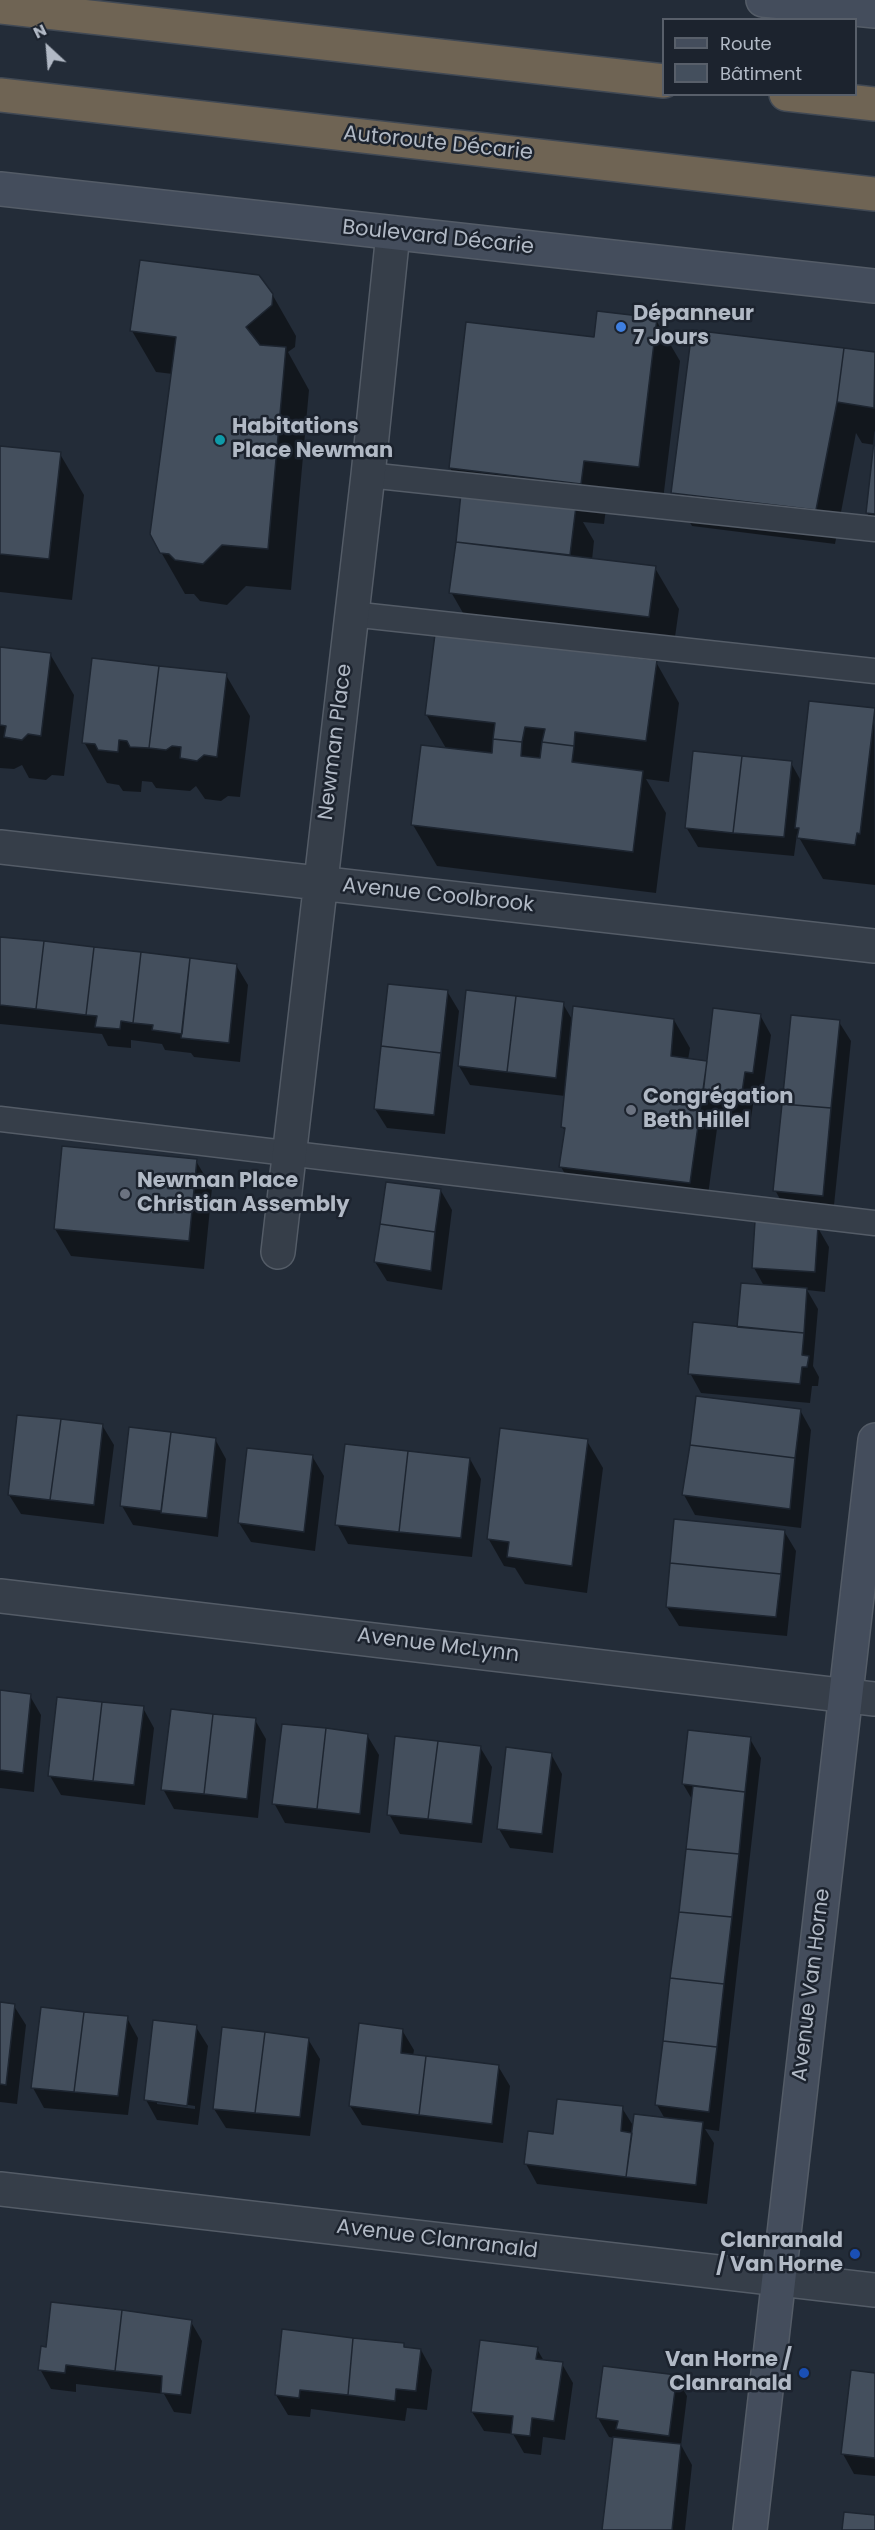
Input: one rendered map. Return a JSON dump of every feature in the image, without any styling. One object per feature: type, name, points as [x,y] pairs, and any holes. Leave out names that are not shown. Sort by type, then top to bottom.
[{"type":"highway","points":[[0,7],[662,81]]},
{"type":"highway","name":"Autoroute Décarie","points":[[0,95],[875,194]]},
{"type":"highway","points":[[804,96],[875,104]]},
{"type":"main road","points":[[763,0],[875,11]]},
{"type":"main road","name":"Boulevard Décarie","points":[[0,189],[875,286]]},
{"type":"main road","name":"Avenue Van Horne","points":[[750,2530],[777,2279],[860,1697],[875,1440]]},
{"type":"street","name":"Newman Place","points":[[278,1252],[368,475],[393,233]]},
{"type":"street","name":"Avenue Coolbrook","points":[[0,847],[875,946]]},
{"type":"street","name":"Avenue McLynn","points":[[0,1596],[860,1697]]},
{"type":"street","name":"Avenue Clanranald","points":[[0,2189],[875,2290]]},
{"type":"lane","points":[[368,475],[875,529]]},
{"type":"lane","points":[[351,614],[875,671]]},
{"type":"lane","points":[[0,1119],[875,1223]]},
{"type":"building","name":"Habitations Place Newman","points":[[140,260],[259,275],[273,294],[272,305],[246,327],[260,345],[286,347],[268,549],[222,545],[203,564],[175,560],[169,554],[160,553],[150,534],[176,337],[130,331]]},
{"type":"building","points":[[597,311],[657,318],[639,467],[584,461],[581,484],[449,468],[466,322],[594,337]]},
{"type":"building","points":[[692,330],[844,348],[837,402],[816,510],[671,493]]},
{"type":"building","points":[[844,348],[875,352],[874,408],[837,402]]},
{"type":"building","points":[[875,432],[875,514],[866,513]]},
{"type":"building","points":[[0,446],[61,452],[49,559],[0,554]]},
{"type":"building","points":[[461,493],[576,506],[570,555],[456,542]]},
{"type":"building","points":[[456,542],[656,566],[649,617],[449,593]]},
{"type":"building","points":[[435,634],[657,660],[646,741],[575,732],[574,746],[542,742],[545,729],[525,727],[522,742],[493,739],[495,723],[425,715]]},
{"type":"building","points":[[0,647],[51,653],[41,736],[28,734],[22,740],[4,737],[6,726],[0,725]]},
{"type":"building","points":[[92,658],[159,666],[149,748],[130,747],[127,741],[119,740],[118,752],[98,750],[95,744],[82,743]]},
{"type":"building","points":[[159,666],[227,673],[217,757],[204,755],[197,761],[180,758],[181,747],[172,746],[166,750],[149,748]]},
{"type":"building","points":[[809,701],[875,708],[860,834],[857,833],[855,845],[797,838],[799,828],[795,828]]},
{"type":"building","points":[[493,739],[522,742],[521,756],[540,758],[542,742],[574,746],[572,762],[643,771],[633,852],[411,825],[421,745],[492,753]]},
{"type":"building","points":[[693,751],[742,756],[733,833],[685,828]]},
{"type":"building","points":[[742,756],[792,761],[784,837],[733,833]]},
{"type":"building","points":[[0,937],[44,941],[36,1009],[0,1005]]},
{"type":"building","points":[[44,941],[94,947],[86,1015],[36,1009]]},
{"type":"building","points":[[94,947],[141,952],[133,1023],[121,1021],[120,1029],[95,1027],[97,1016],[86,1015]]},
{"type":"building","points":[[141,952],[190,958],[182,1034],[152,1030],[153,1025],[133,1023]]},
{"type":"building","points":[[190,958],[237,964],[229,1043],[181,1038]]},
{"type":"building","points":[[388,984],[448,990],[441,1053],[381,1046]]},
{"type":"building","points":[[466,990],[516,996],[507,1072],[458,1066]]},
{"type":"building","points":[[516,996],[564,1002],[556,1078],[507,1072]]},
{"type":"building","name":"Congrégation Beth Hillel","points":[[573,1006],[674,1019],[671,1056],[707,1061],[690,1183],[559,1167],[565,1128],[561,1127]]},
{"type":"building","points":[[713,1008],[761,1014],[753,1073],[745,1072],[741,1099],[703,1094]]},
{"type":"building","points":[[791,1015],[840,1020],[831,1108],[782,1104]]},
{"type":"building","points":[[381,1046],[441,1053],[434,1115],[374,1109]]},
{"type":"building","points":[[782,1104],[831,1108],[823,1196],[773,1191]]},
{"type":"building","name":"Newman Place Christian Assembly","points":[[62,1146],[197,1159],[189,1241],[54,1229]]},
{"type":"building","points":[[386,1182],[441,1189],[435,1232],[380,1224]]},
{"type":"building","points":[[755,1221],[818,1226],[815,1272],[752,1268]]},
{"type":"building","points":[[380,1224],[435,1232],[431,1271],[374,1262]]},
{"type":"building","points":[[741,1283],[807,1288],[804,1333],[737,1327]]},
{"type":"building","points":[[693,1322],[804,1333],[802,1355],[809,1356],[807,1367],[802,1367],[800,1384],[688,1374]]},
{"type":"building","points":[[696,1396],[801,1409],[795,1458],[690,1445]]},
{"type":"building","points":[[17,1415],[61,1419],[50,1500],[8,1495]]},
{"type":"building","points":[[61,1419],[103,1424],[94,1505],[50,1500]]},
{"type":"building","points":[[129,1427],[171,1432],[161,1511],[120,1506]]},
{"type":"building","points":[[500,1428],[588,1439],[572,1566],[507,1557],[509,1542],[487,1539]]},
{"type":"building","points":[[171,1432],[216,1438],[207,1518],[161,1513]]},
{"type":"building","points":[[345,1444],[408,1451],[399,1532],[335,1525]]},
{"type":"building","points":[[690,1445],[795,1458],[790,1509],[682,1495]]},
{"type":"building","points":[[247,1448],[313,1455],[304,1532],[238,1523]]},
{"type":"building","points":[[408,1451],[470,1458],[461,1538],[399,1532]]},
{"type":"building","points":[[674,1519],[785,1530],[781,1574],[670,1563]]},
{"type":"building","points":[[670,1563],[781,1574],[776,1617],[666,1607]]},
{"type":"building","points":[[0,1690],[31,1694],[23,1773],[0,1770]]},
{"type":"building","points":[[57,1697],[102,1702],[93,1781],[48,1776]]},
{"type":"building","points":[[102,1702],[144,1706],[134,1785],[93,1781]]},
{"type":"building","points":[[171,1709],[213,1714],[204,1794],[161,1790]]},
{"type":"building","points":[[213,1714],[256,1718],[247,1799],[204,1794]]},
{"type":"building","points":[[282,1724],[326,1728],[317,1809],[272,1804]]},
{"type":"building","points":[[326,1728],[368,1734],[360,1814],[317,1809]]},
{"type":"building","points":[[688,1730],[751,1737],[745,1792],[682,1784]]},
{"type":"building","points":[[395,1736],[438,1741],[428,1819],[387,1815]]},
{"type":"building","points":[[438,1741],[481,1746],[472,1824],[428,1819]]},
{"type":"building","points":[[506,1747],[552,1753],[542,1834],[497,1829]]},
{"type":"building","points":[[693,1786],[745,1792],[739,1854],[686,1849]]},
{"type":"building","points":[[686,1849],[739,1854],[732,1917],[679,1912]]},
{"type":"building","points":[[679,1912],[732,1917],[724,1984],[670,1978]]},
{"type":"building","points":[[670,1978],[724,1984],[717,2047],[663,2041]]},
{"type":"building","points":[[0,2002],[15,2004],[6,2085],[0,2084]]},
{"type":"building","points":[[41,2007],[84,2012],[74,2092],[31,2088]]},
{"type":"building","points":[[84,2012],[128,2016],[118,2096],[74,2092]]},
{"type":"building","points":[[153,2020],[197,2025],[187,2106],[144,2100]]},
{"type":"building","points":[[359,2023],[403,2029],[401,2053],[426,2056],[419,2115],[349,2106]]},
{"type":"building","points":[[222,2027],[265,2032],[255,2113],[213,2109]]},
{"type":"building","points":[[265,2032],[309,2038],[300,2117],[255,2113]]},
{"type":"building","points":[[663,2041],[717,2047],[709,2112],[655,2105]]},
{"type":"building","points":[[426,2056],[499,2065],[492,2124],[419,2115]]},
{"type":"building","points":[[557,2099],[623,2106],[621,2131],[632,2133],[626,2177],[524,2164],[528,2131],[553,2134]]},
{"type":"building","points":[[634,2114],[703,2122],[696,2185],[626,2177]]},
{"type":"building","points":[[51,2302],[122,2310],[115,2371],[66,2365],[65,2373],[38,2370],[41,2346],[46,2347]]},
{"type":"building","points":[[122,2310],[192,2320],[181,2395],[161,2393],[162,2376],[115,2371]]},
{"type":"building","points":[[282,2329],[353,2338],[348,2395],[300,2390],[299,2398],[275,2395]]},
{"type":"building","points":[[353,2338],[404,2343],[404,2347],[421,2349],[416,2391],[396,2389],[395,2401],[348,2395]]},
{"type":"building","points":[[480,2340],[538,2347],[536,2359],[563,2362],[554,2421],[532,2418],[530,2436],[511,2434],[513,2416],[471,2412]]},
{"type":"building","points":[[603,2366],[677,2375],[669,2436],[616,2429],[618,2421],[596,2418]]},
{"type":"building","points":[[851,2370],[875,2373],[875,2458],[841,2454]]},
{"type":"building","points":[[613,2437],[681,2444],[672,2530],[602,2530]]},
{"type":"building","points":[[844,2512],[875,2515],[875,2530],[842,2530]]},
{"type":"place","name":"Dépanneur 7 Jours","points":[[621,327]]},
{"type":"place","name":"Habitations Place Newman","points":[[220,440]]},
{"type":"place","name":"Congrégation Beth Hillel","points":[[631,1110]]},
{"type":"place","name":"Newman Place Christian Assembly","points":[[125,1194]]},
{"type":"place","name":"Clanranald / Van Horne","points":[[855,2254]]},
{"type":"place","name":"Van Horne / Clanranald","points":[[804,2373]]}]
